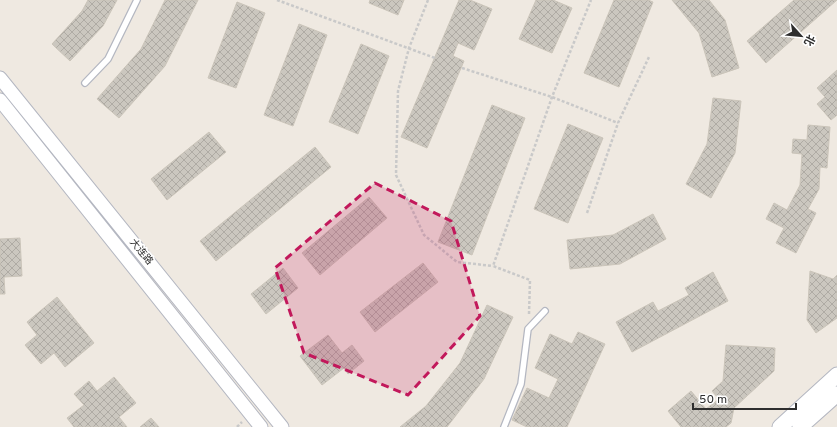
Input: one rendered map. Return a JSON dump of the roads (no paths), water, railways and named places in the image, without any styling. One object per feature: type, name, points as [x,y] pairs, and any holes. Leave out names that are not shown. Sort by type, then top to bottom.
[{"type":"main road","points":[[780,427],[837,375]]},
{"type":"main road","points":[[800,427],[837,394]]},
{"type":"street","name":"大连路","points":[[0,78],[282,427]]},
{"type":"street","name":"大连路","points":[[0,100],[261,427]]},
{"type":"lane","points":[[84,83],[108,59],[137,0]]},
{"type":"lane","points":[[504,427],[521,384],[528,329],[545,311]]}]
